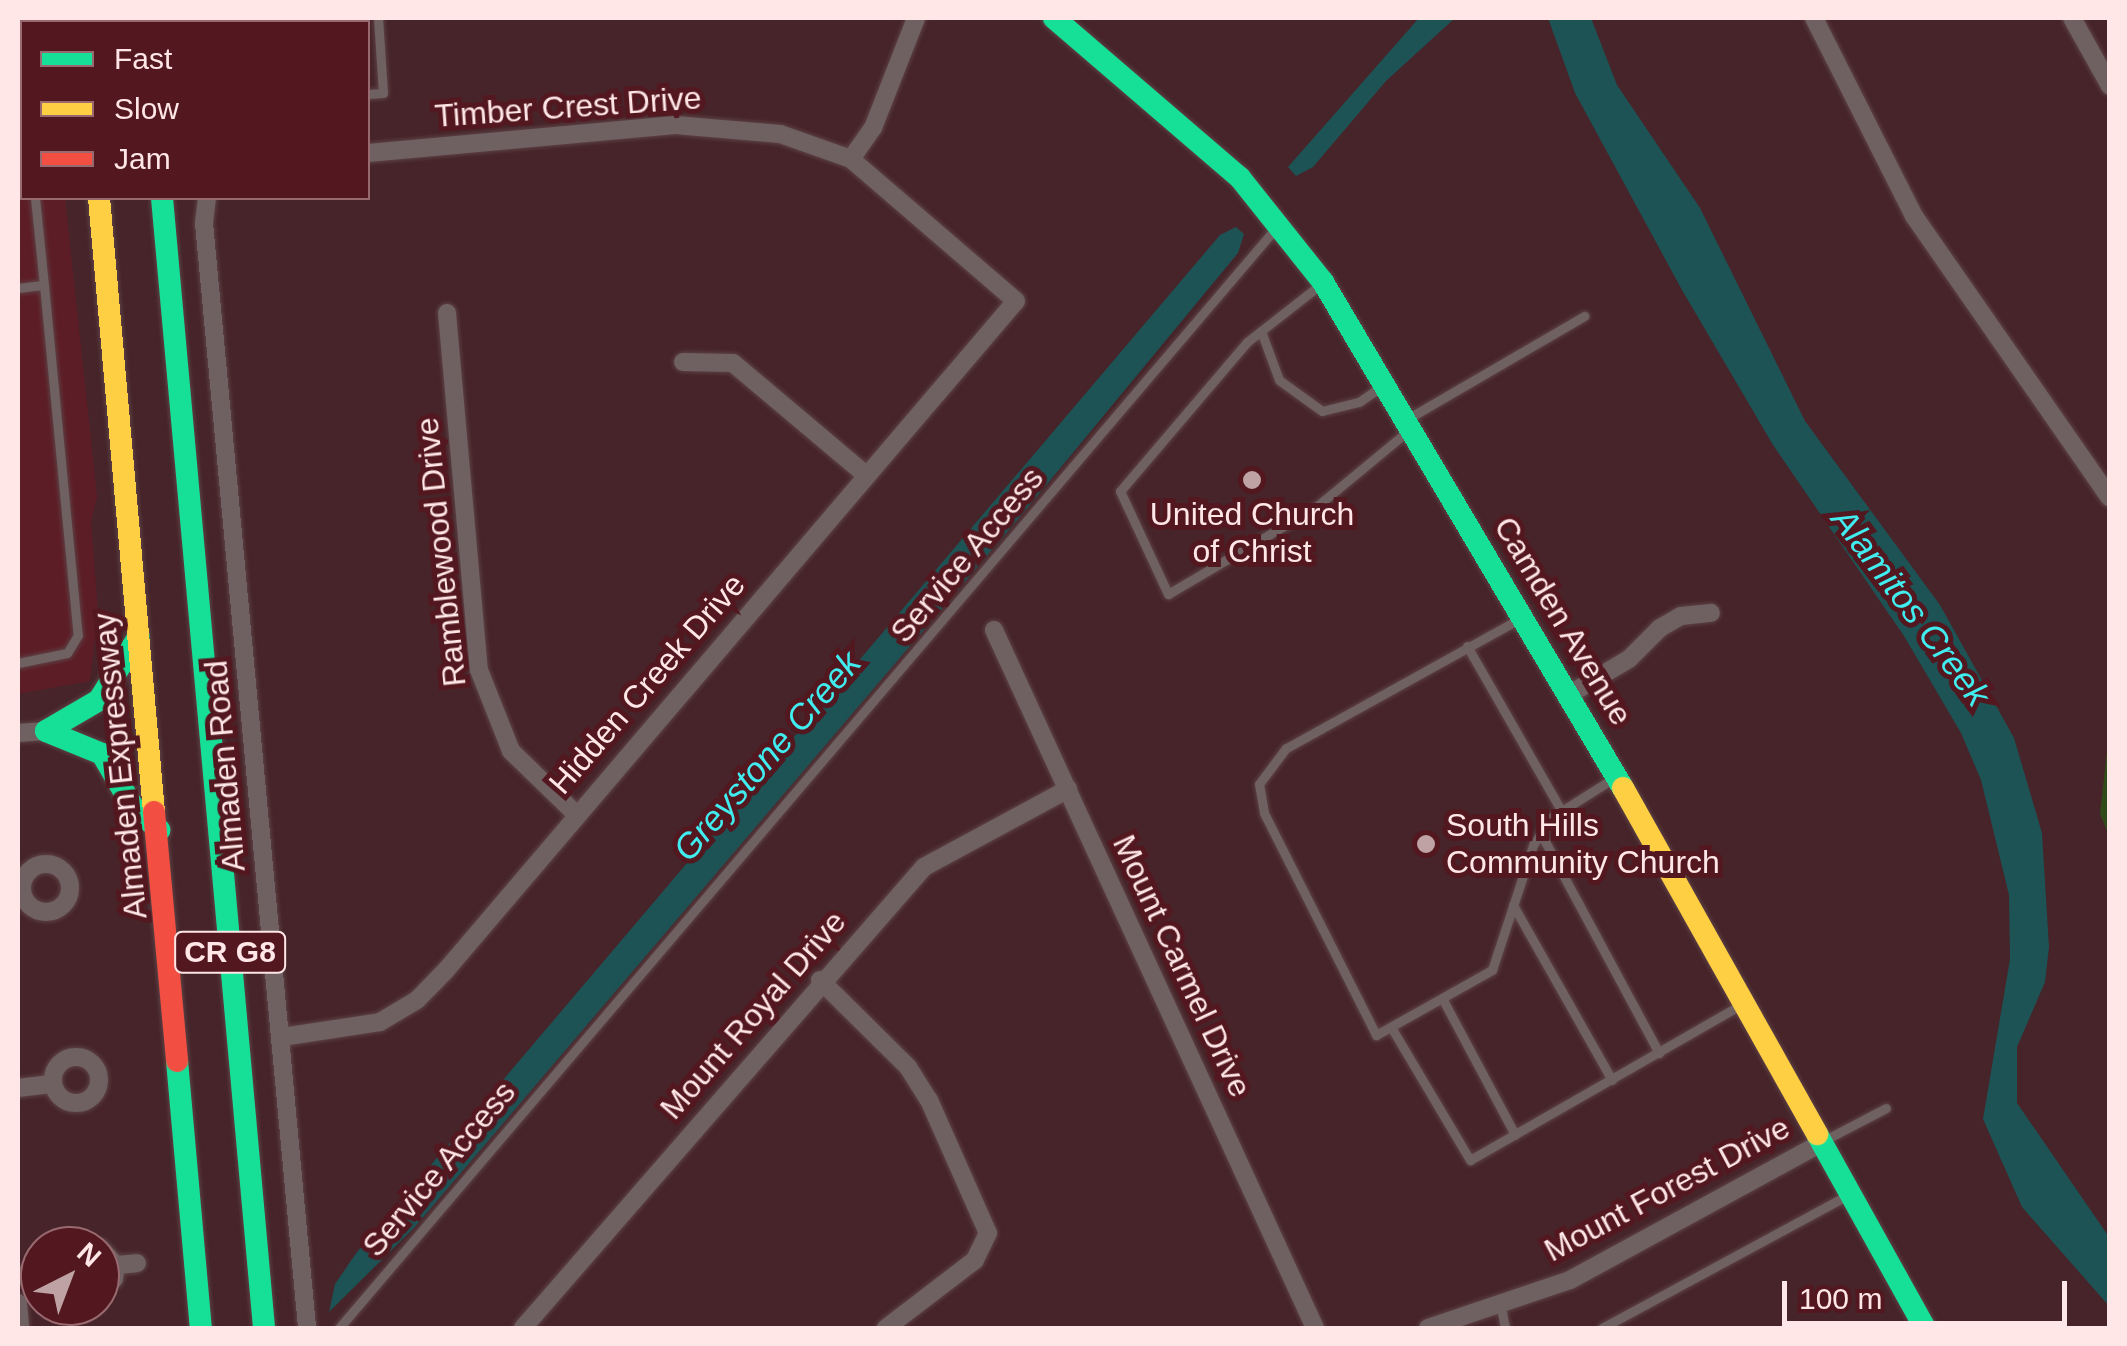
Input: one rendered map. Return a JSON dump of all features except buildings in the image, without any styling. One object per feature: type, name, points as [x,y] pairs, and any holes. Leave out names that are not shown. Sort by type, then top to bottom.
[{"type":"main road","name":"Camden Avenue","points":[[1054,18],[1240,178],[1281,222],[1323,282],[1570,694],[1926,1328]]},
{"type":"main road","name":"Almaden Expressway","points":[[99,200],[202,1328]]},
{"type":"main road","name":"CR G8","points":[[162,200],[264,1328]]},
{"type":"main road","points":[[46,730],[99,700],[139,636]]},
{"type":"main road","points":[[46,730],[102,754],[133,808],[158,830]]},
{"type":"street","points":[[851,159],[872,128],[916,18]]},
{"type":"street","points":[[1814,18],[1914,216],[2110,498]]},
{"type":"street","points":[[2072,18],[2110,86]]},
{"type":"street","name":"Timber Crest Drive","points":[[370,153],[674,126],[780,134],[851,159],[1016,301]]},
{"type":"street","name":"Almaden Road","points":[[207,200],[206,243],[307,1328]]},
{"type":"street","name":"Hidden Creek Drive","points":[[282,1037],[380,1022],[417,1000],[1016,301]]},
{"type":"street","name":"Ramblewood Drive","points":[[447,313],[479,670],[511,751],[575,813]]},
{"type":"street","points":[[683,362],[733,363],[867,476]]},
{"type":"street","points":[[1570,694],[1629,659],[1660,628],[1681,616],[1711,613]]},
{"type":"street","name":"Mount Carmel Drive","points":[[994,630],[1315,1328]]},
{"type":"street","points":[[18,732],[46,730]]},
{"type":"street","name":"Mount Royal Drive","points":[[523,1328],[820,980],[924,867],[1068,789]]},
{"type":"street","points":[[41,865],[62,870],[70,884],[62,906],[47,913],[31,908],[20,894],[24,879],[41,865]]},
{"type":"street","points":[[70,884],[89,880]]},
{"type":"street","points":[[820,980],[908,1067],[929,1100],[988,1233],[975,1260],[886,1328]]},
{"type":"street","points":[[75,1057],[107,1073],[93,1096],[80,1103],[60,1097],[53,1084],[56,1069],[75,1057]]},
{"type":"street","points":[[18,1088],[53,1084]]},
{"type":"street","name":"Mount Forest Drive","points":[[1428,1328],[1500,1300],[1570,1280],[1821,1142]]},
{"type":"street","points":[[120,1265],[137,1263]]},
{"type":"street","points":[[18,1303],[20,1328]]},
{"type":"lane","points":[[370,94],[384,93],[378,18]]},
{"type":"lane","points":[[18,664],[67,653],[78,634],[34,200]]},
{"type":"lane","name":"Service Access","points":[[339,1328],[1281,222]]},
{"type":"lane","points":[[1323,282],[1261,331],[1120,491],[1168,594],[1316,507],[1409,425],[1584,316]]},
{"type":"lane","points":[[18,288],[44,285]]},
{"type":"lane","points":[[1261,331],[1280,380],[1322,412],[1359,402],[1384,384]]},
{"type":"lane","points":[[1524,616],[1286,748],[1265,770],[1259,784],[1264,813],[1376,1035],[1492,970],[1540,834],[1561,810],[1617,776]]},
{"type":"lane","points":[[1463,648],[1561,810]]},
{"type":"lane","points":[[1540,834],[1659,1053]]},
{"type":"lane","points":[[1513,905],[1612,1080]]},
{"type":"lane","points":[[1442,998],[1515,1135]]},
{"type":"lane","points":[[1391,1027],[1470,1160],[1743,1004]]},
{"type":"lane","points":[[1821,1142],[1886,1108]]},
{"type":"lane","points":[[1602,1328],[1616,1325],[1850,1194]]},
{"type":"lane","points":[[1500,1300],[1505,1328]]},
{"type":"shaded area","points":[[18,18],[25,20],[20,20],[20,200],[65,200],[97,496],[91,522],[98,611],[90,681],[18,694]]},
{"type":"green space","points":[[2110,733],[2109,836],[2100,814]]},
{"type":"water","points":[[1419,18],[1455,18],[1386,81],[1313,167],[1296,176],[1288,167]]},
{"type":"water","name":"Alamitos Creek","points":[[1548,18],[1591,18],[1617,85],[1700,208],[1805,421],[1940,605],[2014,738],[2042,833],[2049,947],[2045,982],[2017,1047],[2017,1103],[2109,1237],[2109,1306],[2022,1207],[1983,1119],[2010,959],[2009,895],[1981,780],[1961,733],[1904,636],[1773,445],[1682,290],[1575,93]]},
{"type":"water","points":[[1236,227],[1244,234],[1238,253],[1015,523],[414,1228],[329,1312],[335,1284],[357,1252],[1220,235]]},
{"type":"traffic: fast","points":[[1054,18],[1240,178],[1323,282],[1623,788]]},
{"type":"traffic: fast","points":[[162,200],[264,1328]]},
{"type":"traffic: fast","points":[[46,731],[99,700],[139,636]]},
{"type":"traffic: fast","points":[[46,731],[102,754],[133,807],[159,830]]},
{"type":"traffic: fast","points":[[177,1061],[201,1328]]},
{"type":"traffic: fast","points":[[1817,1134],[1925,1328]]},
{"type":"traffic: slow","points":[[99,200],[154,812]]},
{"type":"traffic: slow","points":[[1623,788],[1817,1134]]},
{"type":"traffic: jam","points":[[154,812],[177,1061]]},
{"type":"place","name":"United Church of Christ","points":[[1252,480]]},
{"type":"place","name":"South Hills Community Church","points":[[1426,844]]},
{"type":"water label","name":"Greystone Creek","points":[[767,756]]}]
